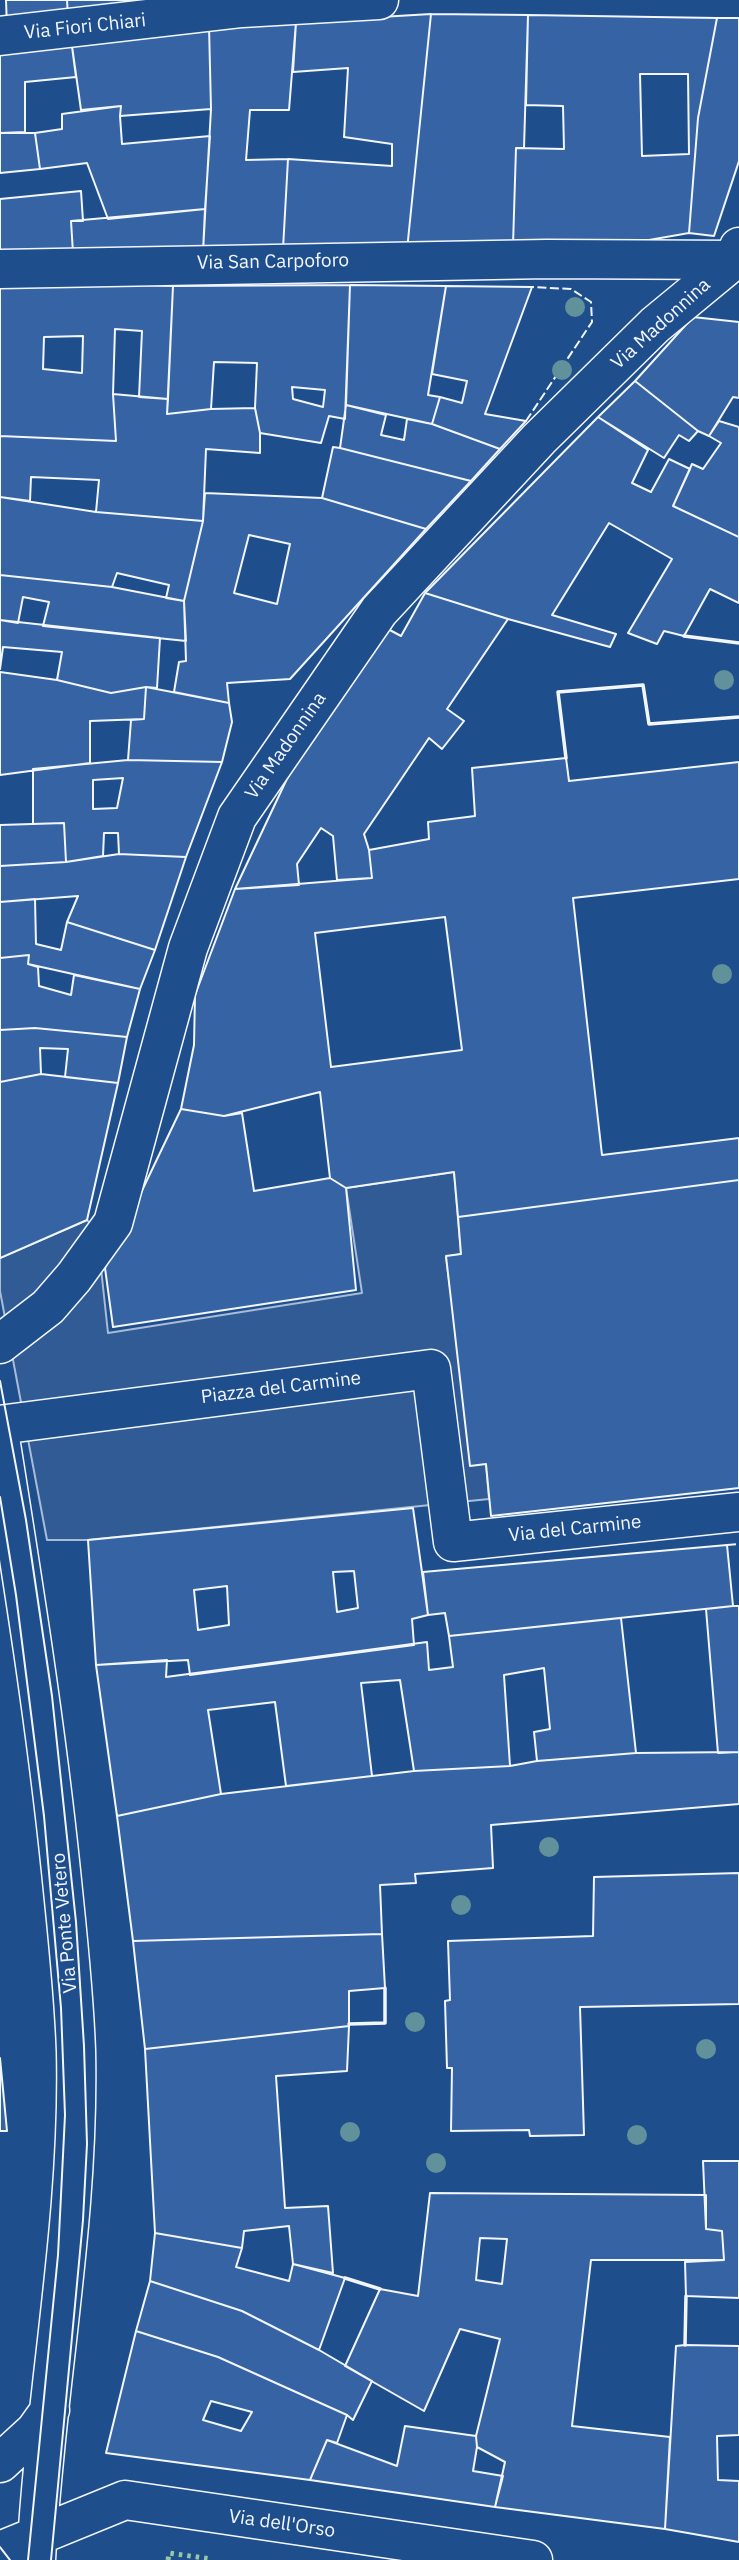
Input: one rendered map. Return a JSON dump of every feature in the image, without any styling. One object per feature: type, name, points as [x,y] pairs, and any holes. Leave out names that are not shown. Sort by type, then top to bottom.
[{"type":"street","name":"Via Fiori Chiari","points":[[0,36],[242,8],[379,0]]},
{"type":"street","name":"Via San Carpoforo","points":[[0,269],[738,255]]},
{"type":"street","name":"Via Madonnina","points":[[0,1344],[48,1307],[74,1277],[113,1223],[188,948],[237,817],[379,611],[539,439],[655,325],[738,255]]},
{"type":"street","name":"Piazza del Carmine","points":[[0,1425],[431,1368],[448,1500]]},
{"type":"street","name":"Via Ponte Vetero","points":[[0,1438],[51,1776],[76,2051],[74,2152],[66,2263],[37,2547]]},
{"type":"street","name":"Via del Carmine","points":[[448,1500],[453,1542],[739,1512]]},
{"type":"street","points":[[0,2463],[35,2431],[50,2410]]},
{"type":"street","name":"Via dell'Orso","points":[[0,2551],[37,2547],[125,2500],[533,2560]]},
{"type":"street","points":[[0,2524],[37,2547]]},
{"type":"shaded area","points":[[454,1172],[461,1254],[446,1257],[486,1464],[489,1499],[88,1540],[47,1540],[0,1291],[0,1258],[87,1220],[104,1237],[100,1259],[108,1333],[362,1293],[346,1188]]},
{"type":"building","points":[[6,0],[67,0],[68,17],[7,28]]},
{"type":"building","points":[[67,0],[183,0],[68,17]]},
{"type":"building","points":[[431,14],[407,250],[283,249],[288,159],[392,166],[392,144],[344,137],[348,68],[293,72],[296,22]]},
{"type":"building","points":[[431,14],[528,15],[524,148],[516,148],[513,245],[407,250]]},
{"type":"building","points":[[528,15],[717,18],[698,118],[689,233],[609,247],[513,245],[516,148],[564,149],[563,106],[526,105]],"holes":[[[640,74],[688,74],[689,154],[642,156]]]},
{"type":"building","points":[[717,18],[739,18],[739,161],[714,236],[689,233],[698,118]]},
{"type":"building","points":[[296,22],[289,110],[250,110],[246,160],[288,159],[283,249],[203,252],[211,109],[209,26]]},
{"type":"building","points":[[209,26],[211,109],[120,116],[121,106],[81,110],[71,39]]},
{"type":"building","points":[[71,39],[76,77],[25,82],[25,132],[0,133],[0,47]]},
{"type":"building","points":[[121,106],[122,144],[210,136],[205,209],[108,219],[87,163],[40,169],[35,133],[62,129],[62,114]]},
{"type":"building","points":[[0,133],[35,133],[40,169],[0,173]]},
{"type":"building","points":[[81,191],[83,221],[71,221],[73,253],[0,254],[0,199]]},
{"type":"building","points":[[205,209],[203,252],[73,253],[71,221]]},
{"type":"building","points":[[38,282],[173,286],[168,399],[139,397],[142,331],[115,329],[113,394],[116,441],[0,436],[0,285]],"holes":[[[83,336],[82,373],[43,369],[44,337]]]},
{"type":"building","points":[[350,285],[345,419],[329,416],[321,443],[260,433],[255,408],[257,363],[214,362],[211,409],[167,414],[173,286]],"holes":[[[292,387],[325,390],[323,407],[293,399]]]},
{"type":"building","points":[[350,285],[446,286],[428,395],[440,397],[432,424],[346,405]]},
{"type":"building","points":[[446,286],[532,287],[485,414],[526,421],[500,449],[432,424],[440,397],[462,403],[467,381],[432,374]]},
{"type":"building","points":[[693,317],[739,322],[739,398],[733,397],[709,436],[698,431],[635,381]]},
{"type":"building","points":[[635,381],[698,431],[689,441],[679,435],[664,458],[598,417]]},
{"type":"building","points":[[113,394],[168,399],[167,414],[255,408],[260,433],[260,453],[206,449],[203,521],[96,512],[99,480],[31,477],[30,501],[0,497],[0,436],[116,441]]},
{"type":"building","points":[[346,405],[386,415],[381,435],[404,440],[407,419],[432,424],[500,449],[471,481],[340,448]]},
{"type":"building","points":[[598,417],[648,450],[632,483],[651,492],[669,459],[690,469],[673,506],[739,537],[739,603],[710,589],[684,636],[664,631],[657,644],[628,633],[672,559],[609,523],[552,615],[616,634],[610,647],[425,593]]},
{"type":"building","points":[[719,421],[739,427],[739,537],[673,506],[692,464],[703,469],[721,443],[709,436]]},
{"type":"building","points":[[333,447],[471,481],[426,529],[322,498]]},
{"type":"building","points":[[205,493],[322,498],[426,529],[290,679],[227,683],[229,703],[174,692],[179,662],[186,661],[184,601],[203,521]],"holes":[[[249,535],[290,544],[277,604],[234,593]]]},
{"type":"building","points":[[0,497],[96,512],[203,521],[184,601],[166,598],[169,585],[117,573],[112,587],[0,575]]},
{"type":"building","points":[[0,575],[112,587],[184,601],[186,641],[43,626],[49,602],[23,597],[18,623],[0,620]]},
{"type":"building","points":[[425,593],[508,619],[447,709],[464,721],[442,749],[429,738],[364,834],[372,878],[337,880],[333,836],[321,828],[297,864],[299,885],[235,889],[293,766],[388,629],[401,636]]},
{"type":"building","points":[[0,620],[160,638],[157,688],[146,687],[111,693],[57,680],[62,652],[3,647],[0,669]]},
{"type":"building","points":[[0,672],[57,680],[111,693],[146,687],[144,719],[90,721],[90,763],[0,775]]},
{"type":"building","points":[[146,687],[229,703],[232,722],[222,762],[128,760],[131,720],[144,719]]},
{"type":"building","points":[[566,758],[569,781],[739,762],[739,879],[573,898],[602,1155],[739,1138],[739,1180],[458,1217],[454,1172],[346,1188],[330,1178],[320,1092],[224,1116],[181,1109],[194,1045],[195,995],[235,889],[372,878],[369,850],[429,839],[428,822],[475,816],[472,768]],"holes":[[[445,917],[462,1050],[331,1067],[315,933]]]},
{"type":"building","points":[[128,760],[222,762],[186,857],[119,854],[118,833],[104,833],[103,856],[66,862],[64,823],[33,824],[33,769]],"holes":[[[123,778],[117,808],[93,809],[93,780]]]},
{"type":"building","points":[[64,823],[66,862],[0,866],[0,825]]},
{"type":"building","points":[[119,854],[186,857],[155,950],[67,922],[78,896],[0,902],[0,866],[66,862]]},
{"type":"building","points":[[35,899],[36,944],[61,950],[67,922],[155,950],[140,989],[28,964],[29,955],[0,958],[0,902]]},
{"type":"building","points":[[29,955],[28,964],[38,967],[39,986],[71,995],[74,975],[140,989],[127,1037],[35,1028],[0,1030],[0,958]]},
{"type":"building","points":[[35,1028],[127,1037],[118,1083],[65,1077],[68,1049],[40,1048],[41,1074],[0,1082],[0,1030]]},
{"type":"building","points":[[41,1074],[118,1083],[87,1220],[0,1258],[0,1082]]},
{"type":"building","points":[[181,1109],[224,1116],[242,1113],[254,1191],[330,1178],[346,1188],[356,1290],[113,1327],[105,1268]]},
{"type":"building","points":[[739,1180],[739,1488],[491,1516],[486,1464],[470,1466],[446,1256],[461,1254],[458,1217]]},
{"type":"building","points":[[413,1508],[428,1615],[412,1619],[414,1645],[190,1675],[188,1660],[96,1665],[88,1540]],"holes":[[[354,1571],[358,1608],[337,1612],[333,1572]],[[227,1586],[229,1625],[198,1630],[194,1590]]]},
{"type":"building","points":[[727,1545],[733,1606],[449,1636],[445,1613],[428,1615],[423,1572]]},
{"type":"building","points":[[739,1606],[739,1752],[718,1753],[706,1609]]},
{"type":"building","points":[[621,1618],[636,1753],[537,1761],[534,1732],[550,1729],[544,1668],[504,1675],[510,1766],[414,1771],[400,1680],[361,1683],[372,1776],[286,1786],[275,1702],[208,1710],[221,1794],[117,1816],[96,1665],[167,1660],[166,1677],[427,1642],[429,1670],[453,1667],[449,1636]]},
{"type":"building","points":[[739,1752],[739,1804],[491,1825],[493,1868],[415,1874],[416,1883],[380,1885],[382,1934],[133,1941],[117,1816],[221,1794],[414,1771],[510,1766],[537,1761],[636,1753]]},
{"type":"building","points":[[739,1873],[739,2004],[580,2007],[584,2135],[530,2136],[529,2130],[451,2131],[452,2068],[447,2068],[445,2001],[450,2000],[448,1941],[593,1936],[594,1877]]},
{"type":"building","points":[[382,1934],[385,1988],[349,1991],[349,2026],[145,2049],[133,1941]]},
{"type":"building","points":[[349,2026],[347,2071],[276,2076],[285,2208],[328,2206],[333,2273],[293,2264],[289,2226],[244,2231],[242,2248],[155,2233],[145,2049]]},
{"type":"building","points":[[0,2058],[7,2131],[0,2131]]},
{"type":"building","points":[[703,2161],[739,2161],[739,2298],[686,2296],[685,2262],[724,2260],[722,2231],[706,2229]]},
{"type":"building","points":[[430,2193],[706,2195],[706,2229],[722,2231],[724,2260],[591,2260],[572,2426],[670,2437],[665,2529],[495,2507],[505,2462],[477,2447],[476,2436],[500,2339],[460,2329],[424,2411],[345,2366],[380,2289],[418,2296]],"holes":[[[480,2238],[507,2239],[502,2284],[476,2280]]]},
{"type":"building","points":[[155,2233],[242,2248],[236,2267],[289,2281],[293,2264],[345,2278],[319,2350],[242,2311],[150,2281]]},
{"type":"building","points":[[150,2281],[242,2311],[319,2350],[372,2381],[353,2420],[218,2357],[136,2331]]},
{"type":"building","points":[[136,2331],[218,2357],[347,2415],[337,2443],[327,2440],[310,2480],[106,2453]],"holes":[[[211,2401],[252,2412],[241,2431],[203,2420]]]},
{"type":"building","points":[[676,2346],[739,2346],[739,2435],[717,2436],[718,2480],[739,2481],[739,2542],[665,2529]]},
{"type":"building","points":[[405,2426],[476,2436],[473,2471],[503,2476],[495,2507],[310,2480],[327,2440],[397,2466]]},
{"type":"tram line","points":[[0,1381],[26,1520],[52,1696],[76,1922],[84,2046],[87,2144],[83,2220],[51,2560]]},
{"type":"tram line","points":[[0,1497],[16,1595],[44,1816],[61,2008],[65,2115],[58,2255],[28,2560]]},
{"type":"tram line","points":[[0,2547],[10,2560]]},
{"type":"hedge","points":[[168,2560],[169,2553],[211,2559]]},
{"type":"fence","points":[[526,421],[592,322],[591,302],[571,289],[532,287]]},
{"type":"fence","points":[[727,1545],[739,1544]]},
{"type":"wall","points":[[684,636],[739,643]]},
{"type":"wall","points":[[566,758],[558,692],[643,685],[649,724],[739,717]]},
{"type":"wall","points":[[349,2024],[385,2023],[385,1988]]},
{"type":"wall","points":[[345,2278],[380,2289]]},
{"type":"wall","points":[[685,2345],[686,2296]]}]
